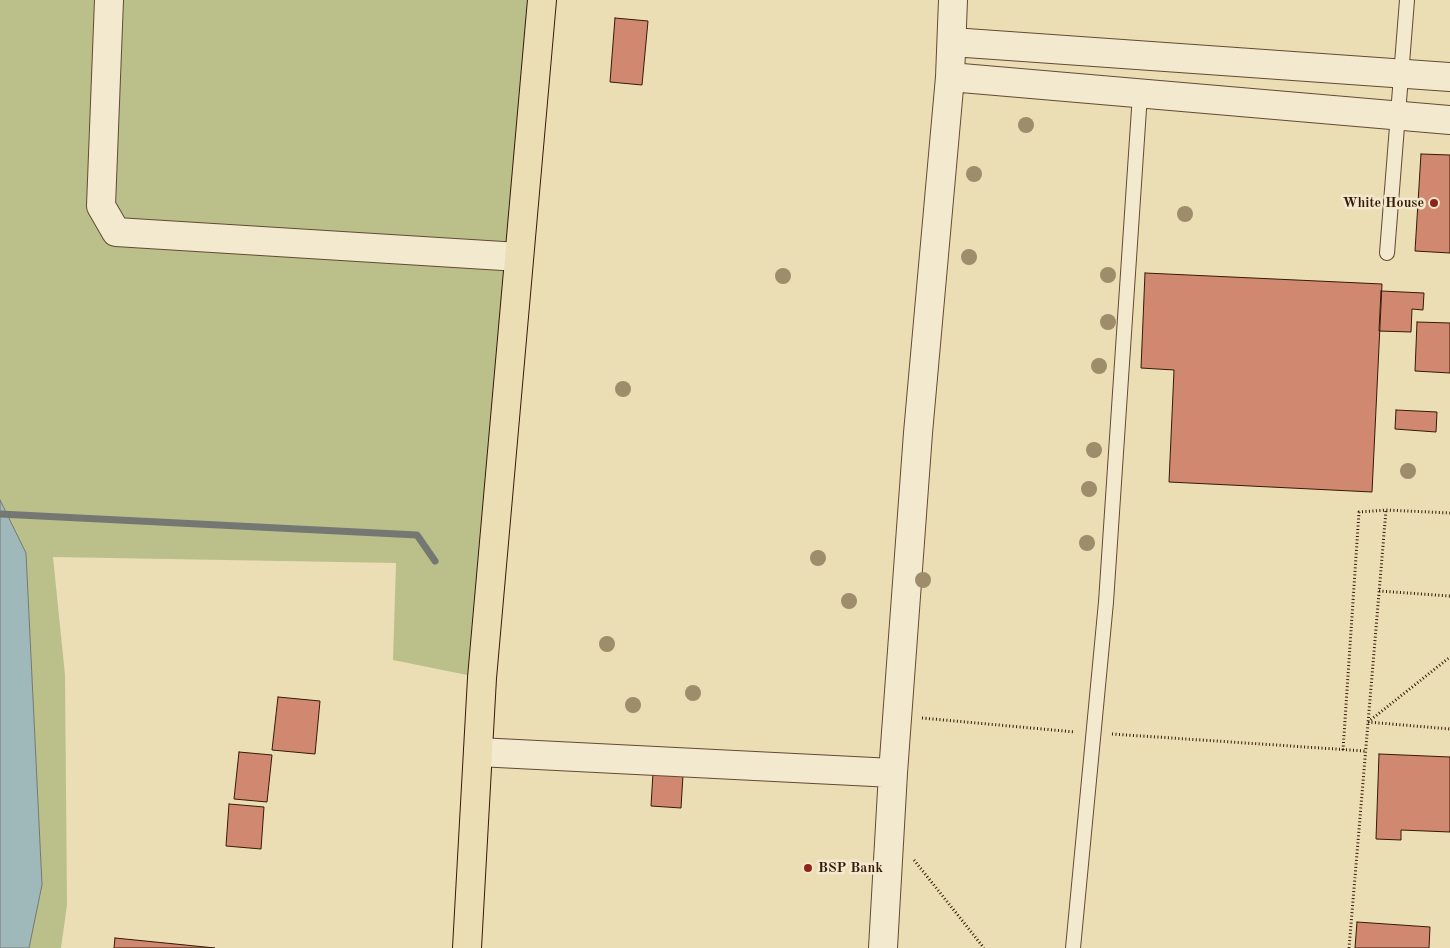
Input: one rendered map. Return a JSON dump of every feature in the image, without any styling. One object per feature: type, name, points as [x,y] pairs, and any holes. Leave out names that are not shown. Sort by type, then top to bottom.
[{"type":"main road","points":[[467,948],[482,678],[542,0]]},
{"type":"street","points":[[109,0],[101,206],[116,232],[519,257]]},
{"type":"street","points":[[883,948],[893,772],[918,433],[950,76],[954,0]]},
{"type":"street","points":[[952,42],[1450,77]]},
{"type":"street","points":[[950,76],[1450,120]]},
{"type":"street","points":[[478,752],[893,772]]},
{"type":"lane","points":[[1387,253],[1396,115],[1407,0]]},
{"type":"lane","points":[[1073,948],[1106,602],[1140,94]]},
{"type":"path","points":[[1343,750],[1359,512],[1386,510],[1450,513]]},
{"type":"path","points":[[1349,948],[1386,510]]},
{"type":"path","points":[[1379,591],[1450,596]]},
{"type":"path","points":[[1368,722],[1450,658]]},
{"type":"path","points":[[897,716],[1093,733],[1365,751]]},
{"type":"path","points":[[1368,722],[1450,729]]},
{"type":"path","points":[[913,859],[984,948]]},
{"type":"green space","points":[[0,0],[542,0],[482,678],[393,660],[396,563],[53,557],[65,675],[67,905],[61,948],[29,948],[42,885],[26,553],[0,500]]},
{"type":"water","points":[[0,500],[26,553],[42,885],[29,948],[0,948]]},
{"type":"building","points":[[615,18],[648,21],[642,85],[610,82]]},
{"type":"building","name":"White House","points":[[1421,154],[1450,155],[1450,253],[1415,251]]},
{"type":"building","points":[[1145,273],[1382,284],[1372,492],[1169,482],[1174,370],[1141,368]]},
{"type":"building","points":[[1381,291],[1424,293],[1423,310],[1412,309],[1411,332],[1379,331]]},
{"type":"building","points":[[1417,322],[1450,323],[1450,373],[1415,371]]},
{"type":"building","points":[[1396,410],[1437,412],[1436,432],[1395,429]]},
{"type":"building","points":[[278,697],[320,701],[315,754],[272,750]]},
{"type":"building","points":[[239,752],[272,755],[267,802],[234,799]]},
{"type":"building","points":[[1379,754],[1450,757],[1450,832],[1401,830],[1401,840],[1376,839]]},
{"type":"building","points":[[653,773],[683,775],[681,808],[651,806]]},
{"type":"building","points":[[229,804],[264,807],[261,849],[226,846]]},
{"type":"building","points":[[1357,922],[1430,927],[1429,948],[1355,948]]},
{"type":"building","points":[[115,938],[215,948],[114,948]]},
{"type":"waterway","points":[[0,514],[417,535],[435,561]]},
{"type":"place","name":"White House","points":[[1434,203]]},
{"type":"place","name":"BSP Bank","points":[[808,868]]}]
